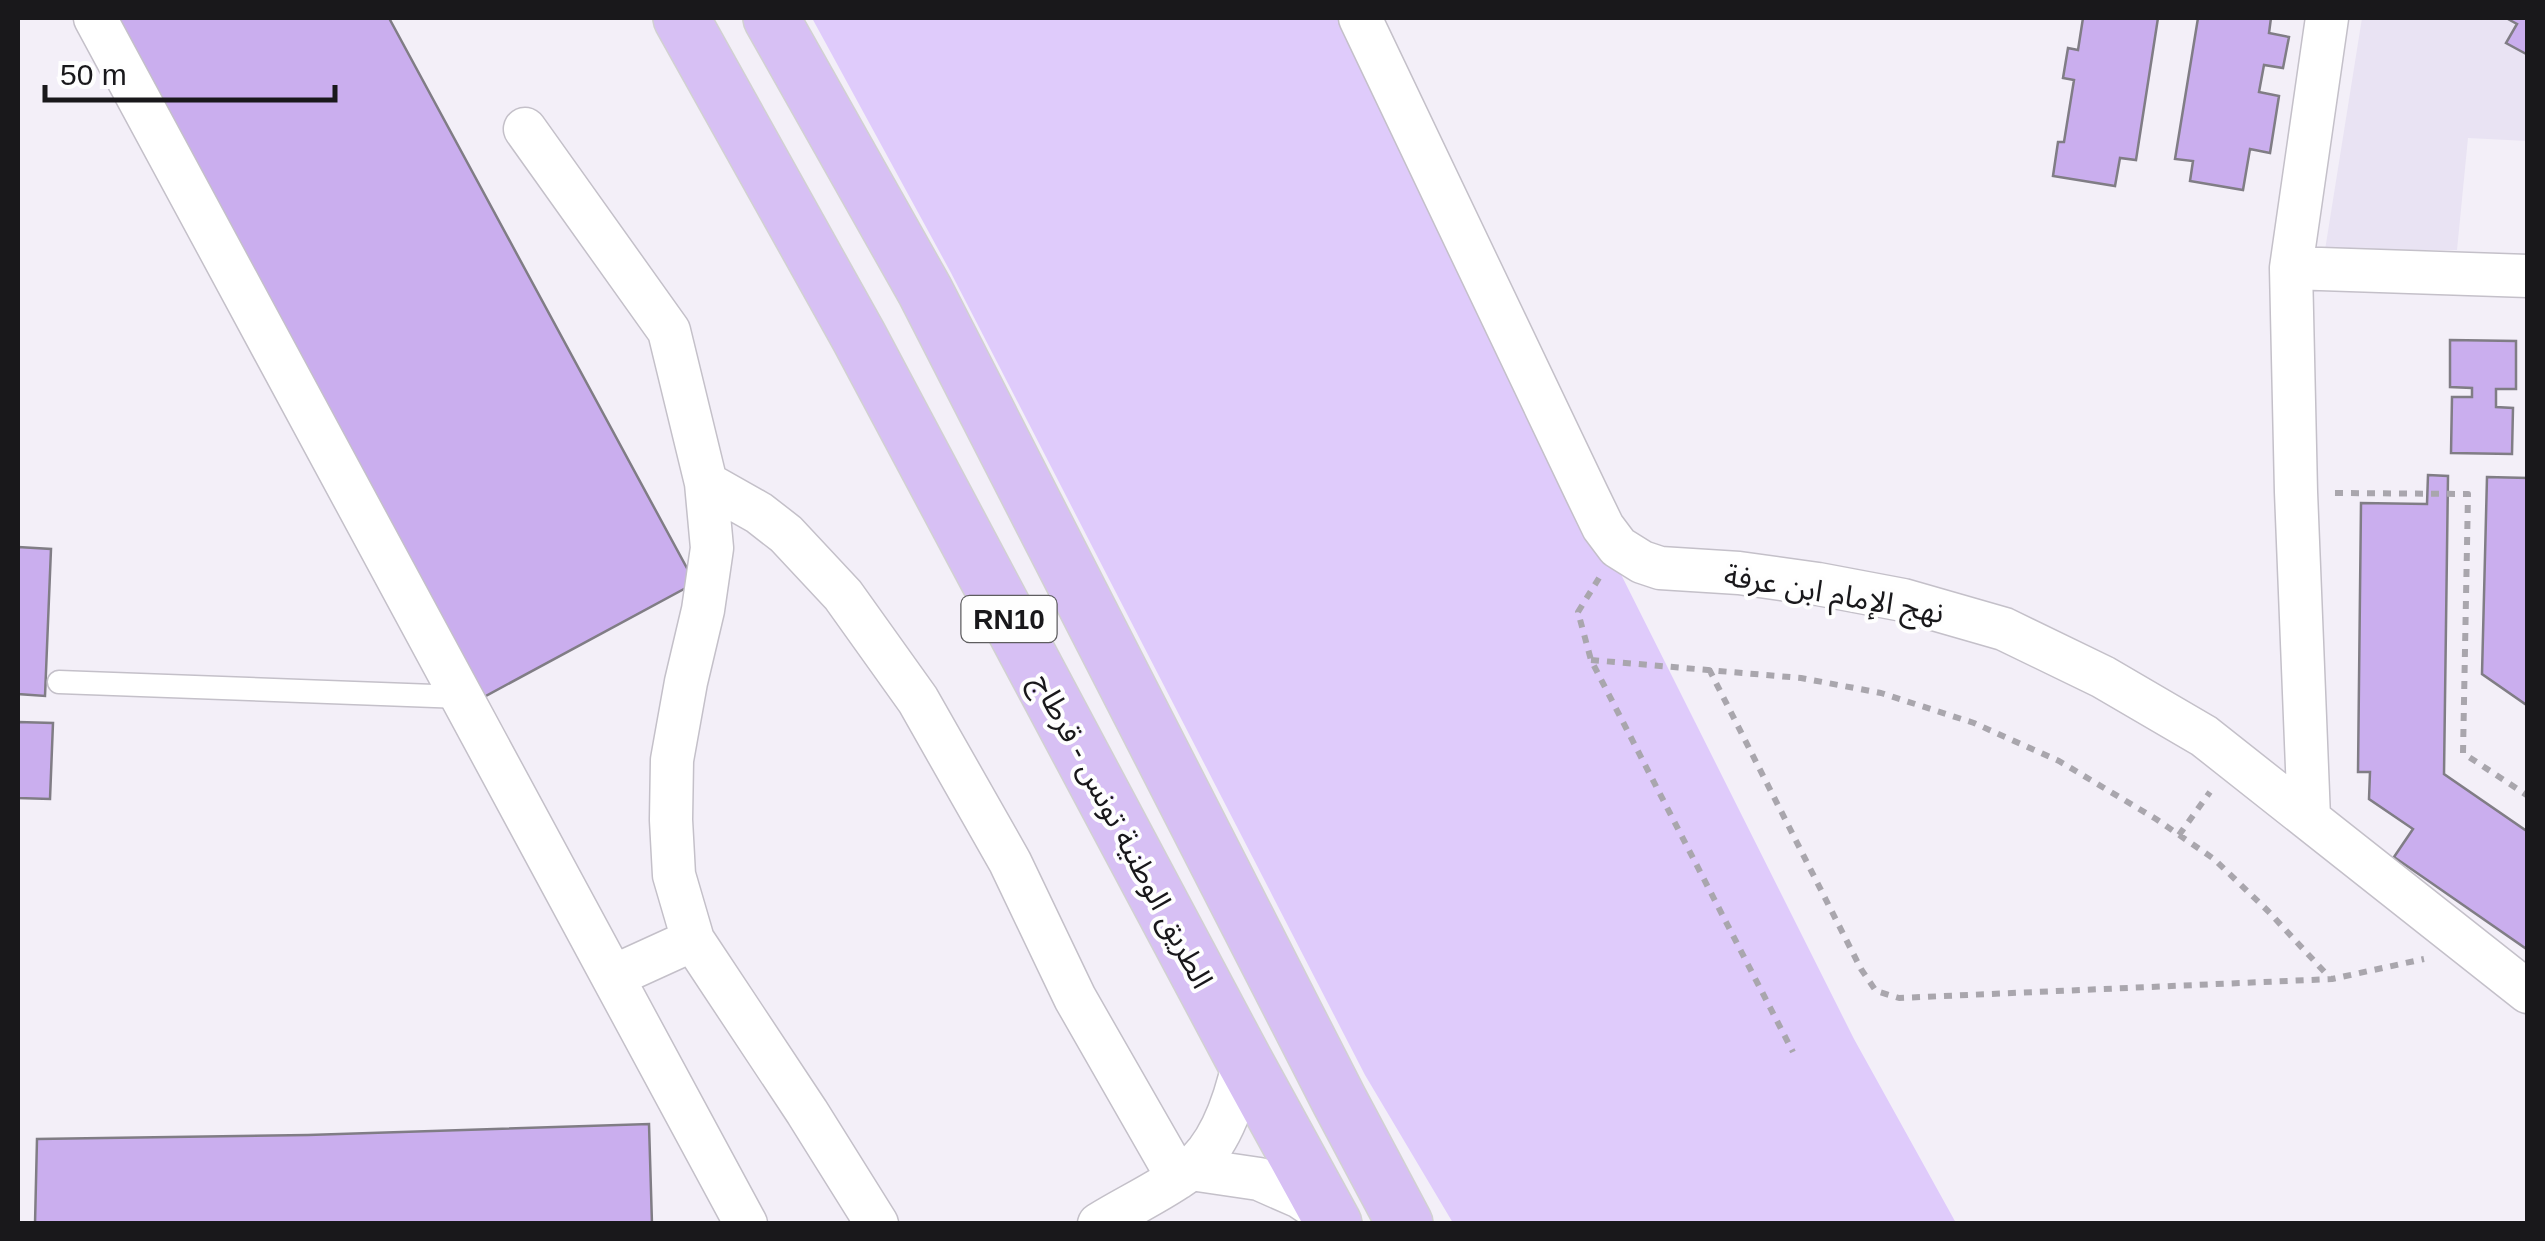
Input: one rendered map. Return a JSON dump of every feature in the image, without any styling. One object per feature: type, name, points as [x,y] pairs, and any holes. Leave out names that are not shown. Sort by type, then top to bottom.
[{"type":"highway","name":"الطريق الوطنية تونس - قرطاج","points":[[681,18],[859,336],[1332,1221]]},
{"type":"highway","name":"RN10","points":[[771,18],[925,292],[1405,1224]]},
{"type":"highway","points":[[1339,1100],[1426,1224]]},
{"type":"street","points":[[95,18],[746,1224]]},
{"type":"street","points":[[1360,18],[1586,494],[1618,547]]},
{"type":"street","points":[[2309,818],[2291,268],[2327,18]]},
{"type":"street","points":[[525,129],[669,331],[706,483],[712,548],[672,760],[674,875],[693,940],[876,1224]]},
{"type":"street","points":[[2291,268],[2528,276]]},
{"type":"street","points":[[706,483],[760,512],[786,534],[842,595],[918,700],[1010,862],[1076,998],[1184,1173]]},
{"type":"street","name":"نهج الإمام ابن عرفة","points":[[1618,547],[1660,568],[1739,572],[1903,600],[2004,629],[2103,676],[2204,736],[2528,992]]},
{"type":"street","points":[[614,976],[693,940]]},
{"type":"street","points":[[1099,1224],[1184,1173],[1214,1140],[1236,1096],[1244,1060]]},
{"type":"street","points":[[1184,1173],[1268,1182],[1300,1197],[1332,1221]]},
{"type":"lane","points":[[59,682],[461,697]]},
{"type":"path","points":[[2296,492],[2468,494],[2464,753],[2528,796]]},
{"type":"path","points":[[1618,547],[1578,612],[1592,660],[1793,1052]]},
{"type":"path","points":[[1592,660],[1801,678],[1866,690],[1974,723],[2059,762],[2214,859],[2332,979]]},
{"type":"path","points":[[1709,669],[1861,969],[1876,991],[1899,998],[2332,979],[2473,949]]},
{"type":"path","points":[[2178,835],[2234,760]]},
{"type":"shaded area","points":[[812,18],[1342,18],[1854,1039],[1956,1223],[1453,1223],[1365,1075],[950,271]]},
{"type":"shaded area","points":[[2362,18],[2527,18],[2527,141],[2468,138],[2457,250],[2325,250]]},
{"type":"building","points":[[114,18],[389,18],[695,583],[482,698]]},
{"type":"building","points":[[2083,18],[2158,18],[2136,160],[2120,158],[2115,186],[2053,176],[2058,142],[2064,142],[2074,80],[2063,78],[2068,48],[2078,50]]},
{"type":"building","points":[[2198,18],[2271,18],[2269,33],[2289,37],[2283,68],[2264,65],[2259,92],[2279,96],[2270,153],[2250,149],[2243,190],[2190,181],[2193,161],[2175,159]]},
{"type":"building","points":[[2506,18],[2528,18],[2528,55],[2506,43],[2517,24]]},
{"type":"building","points":[[2450,340],[2516,341],[2516,389],[2496,389],[2496,407],[2513,408],[2512,454],[2451,453],[2452,397],[2472,397],[2472,388],[2450,387]]},
{"type":"building","points":[[2428,475],[2448,476],[2444,774],[2528,832],[2528,950],[2394,857],[2413,829],[2369,799],[2370,772],[2358,772],[2361,503],[2427,504]]},
{"type":"building","points":[[2487,477],[2528,478],[2528,706],[2482,674]]},
{"type":"building","points":[[18,547],[51,549],[45,696],[18,694]]},
{"type":"building","points":[[18,722],[53,723],[50,799],[18,798]]},
{"type":"building","points":[[649,1124],[652,1224],[35,1224],[37,1139]]}]
